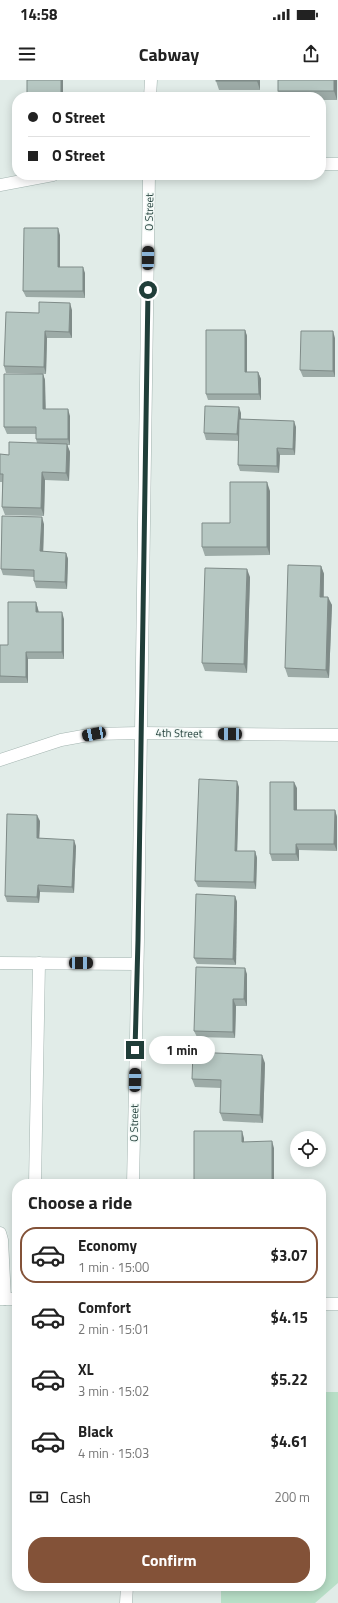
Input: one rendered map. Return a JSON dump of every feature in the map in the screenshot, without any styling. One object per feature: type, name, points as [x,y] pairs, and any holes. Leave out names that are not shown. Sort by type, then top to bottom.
[{"type":"street","points":[[150,92],[151,80]]},
{"type":"street","points":[[326,164],[338,164]]},
{"type":"street","points":[[0,185],[26,180]]},
{"type":"street","name":"O Street","points":[[133,1179],[149,180]]},
{"type":"street","name":"4th Street","points":[[0,760],[60,740],[94,734],[140,732],[338,735]]},
{"type":"street","points":[[0,963],[137,964]]},
{"type":"street","points":[[35,1179],[39,963]]},
{"type":"street","points":[[0,1233],[2,1240],[7,1299]]},
{"type":"street","points":[[326,1304],[338,1304]]},
{"type":"street","points":[[126,1603],[127,1591]]},
{"type":"green space","points":[[326,1392],[338,1392],[338,1583],[315,1603],[221,1603],[221,1591],[326,1591]]},
{"type":"building","points":[[27,80],[61,80],[61,92],[27,92]]},
{"type":"building","points":[[257,80],[257,81],[216,81]]},
{"type":"building","points":[[278,80],[334,80],[334,91],[278,91]]},
{"type":"building","points":[[24,228],[58,228],[58,267],[83,267],[83,291],[23,291]]},
{"type":"building","points":[[39,302],[70,303],[69,332],[45,331],[44,367],[4,366],[6,312],[39,313]]},
{"type":"building","points":[[206,330],[245,330],[245,372],[258,372],[259,394],[206,394]]},
{"type":"building","points":[[301,331],[333,331],[333,371],[300,370]]},
{"type":"building","points":[[4,374],[43,374],[43,409],[68,409],[68,439],[36,439],[36,427],[4,427]]},
{"type":"building","points":[[205,406],[239,407],[237,434],[204,433]]},
{"type":"building","points":[[239,419],[294,421],[293,449],[277,448],[277,466],[238,465]]},
{"type":"building","points":[[9,442],[67,444],[66,473],[42,472],[41,508],[2,507],[3,474],[0,474],[0,454],[9,455]]},
{"type":"building","points":[[230,482],[267,482],[267,547],[202,547],[202,523],[230,523]]},
{"type":"building","points":[[2,516],[42,517],[40,551],[66,553],[65,582],[34,581],[34,570],[1,569]]},
{"type":"building","points":[[288,565],[321,566],[320,597],[328,597],[326,670],[285,668]]},
{"type":"building","points":[[205,568],[247,569],[244,664],[202,663]]},
{"type":"building","points":[[8,602],[36,602],[36,612],[62,612],[62,652],[26,652],[26,677],[0,676],[0,645],[8,645]]},
{"type":"building","points":[[199,779],[237,781],[235,851],[255,851],[254,882],[195,881]]},
{"type":"building","points":[[270,782],[294,782],[294,810],[335,810],[334,844],[296,844],[296,854],[270,854]]},
{"type":"building","points":[[7,814],[37,815],[37,838],[74,840],[72,887],[38,885],[37,897],[5,896]]},
{"type":"building","points":[[196,894],[235,896],[233,959],[194,958]]},
{"type":"building","points":[[196,967],[245,968],[244,999],[233,999],[233,1032],[194,1031]]},
{"type":"building","points":[[193,1052],[262,1055],[260,1115],[220,1113],[221,1080],[192,1079]]},
{"type":"building","points":[[194,1131],[242,1131],[242,1142],[272,1141],[272,1179],[194,1179]]},
{"type":"route","points":[[135,1050],[148,290]]}]
